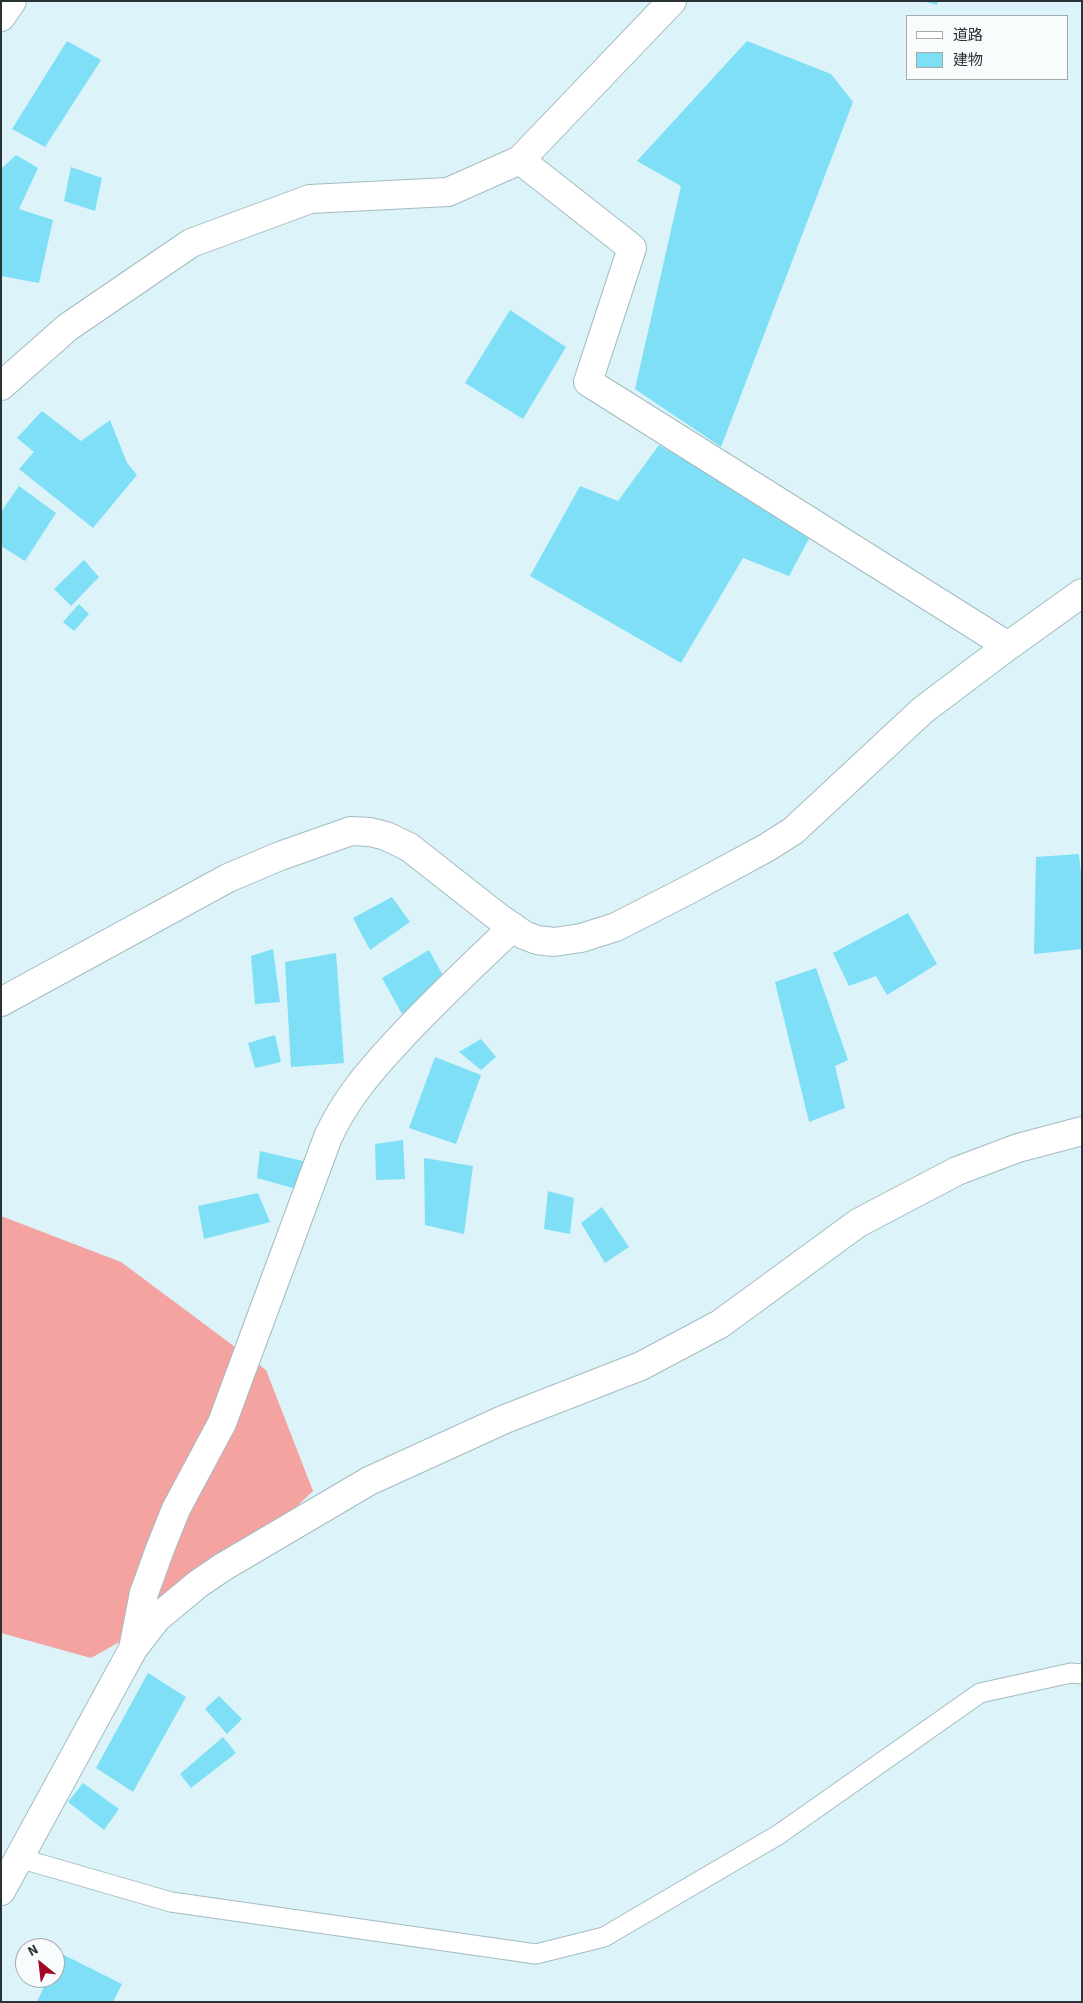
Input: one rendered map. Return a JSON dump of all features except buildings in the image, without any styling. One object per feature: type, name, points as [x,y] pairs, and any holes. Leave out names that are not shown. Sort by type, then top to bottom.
[{"type":"street","points":[[1,17],[12,1]]},
{"type":"street","points":[[1,386],[68,327],[190,243],[310,199],[448,192],[520,160],[672,1]]},
{"type":"street","points":[[520,160],[632,248],[588,382],[1008,646]]},
{"type":"street","points":[[1,1002],[228,878],[280,856],[351,832],[378,834],[409,847],[498,918],[524,935],[537,940],[554,942],[581,938],[616,927],[766,848],[793,831],[923,710],[1082,593]]},
{"type":"street","points":[[133,1649],[144,1593],[160,1549],[176,1508],[222,1423],[328,1137],[338,1115],[380,1060],[423,1013],[513,927]]},
{"type":"street","points":[[1,1891],[133,1649],[157,1618],[198,1584],[223,1567],[369,1481],[505,1419],[641,1366],[720,1324],[858,1223],[957,1171],[1018,1148],[1082,1131]]},
{"type":"lane","points":[[19,1858],[172,1902],[536,1954],[604,1936],[778,1835],[980,1693],[1071,1673],[1082,1674]]},
{"type":"shaded area","points":[[1,1216],[121,1262],[266,1370],[313,1491],[203,1595],[91,1658],[1,1633]]}]
